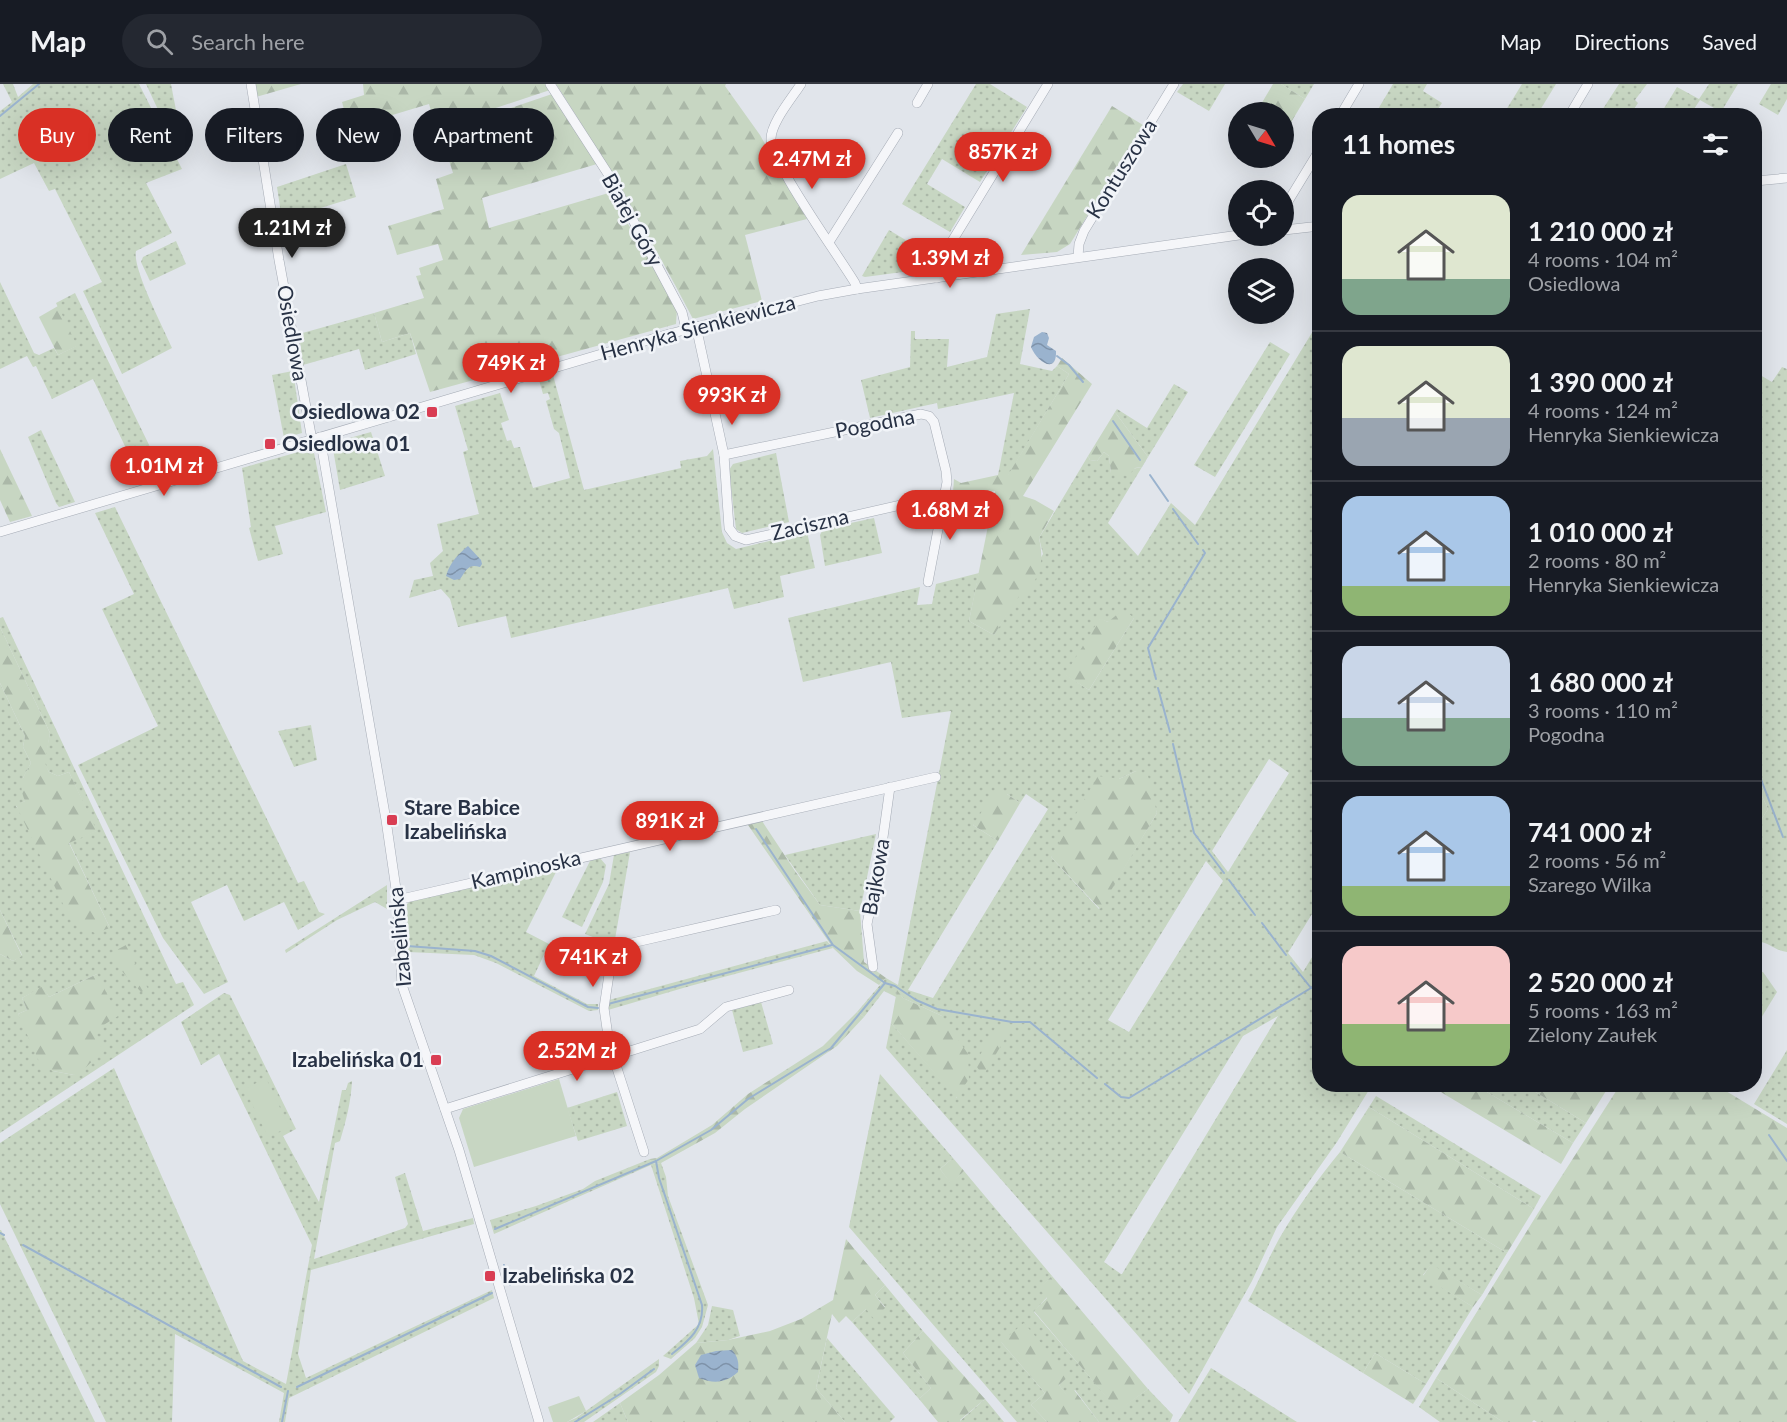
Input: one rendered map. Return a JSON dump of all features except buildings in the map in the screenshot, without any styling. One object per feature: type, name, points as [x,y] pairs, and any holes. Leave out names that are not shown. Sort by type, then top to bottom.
[{"type":"street","name":"Osiedlowa","points":[[251,84],[279,260],[316,438]]},
{"type":"street","name":"Białej Góry","points":[[550,84],[610,177],[682,312],[686,329]]},
{"type":"street","points":[[801,84],[777,121],[771,141],[773,149],[857,289]]},
{"type":"street","points":[[917,103],[928,84]]},
{"type":"street","points":[[937,278],[940,261],[1048,84]]},
{"type":"street","name":"Kontuszowa","points":[[1078,257],[1079,244],[1084,231],[1174,84]]},
{"type":"street","points":[[1345,108],[1359,84]]},
{"type":"street","points":[[1574,108],[1588,84]]},
{"type":"street","points":[[829,242],[898,133]]},
{"type":"street","points":[[1294,192],[1312,162]]},
{"type":"street","points":[[1762,180],[1787,178]]},
{"type":"street","points":[[1294,229],[1312,227]]},
{"type":"street","name":"Henryka Sienkiewicza","points":[[0,532],[696,326],[818,296],[1228,236]]},
{"type":"street","points":[[696,326],[724,455]]},
{"type":"street","name":"Pogodna","points":[[724,455],[924,414],[934,422],[946,471],[945,495],[928,582]]},
{"type":"street","name":"Izabelińska","points":[[316,438],[368,712],[397,900],[402,985],[445,1109],[540,1422]]},
{"type":"street","name":"Zaciszna","points":[[724,455],[729,528],[735,536],[746,540],[945,495]]},
{"type":"street","name":"Kampinoska","points":[[397,900],[936,777]]},
{"type":"street","name":"Bajkowa","points":[[873,967],[867,924],[879,866],[890,788]]},
{"type":"street","points":[[644,1152],[612,1056],[604,1008],[611,961],[616,951],[632,943],[776,910]]},
{"type":"street","points":[[445,1109],[700,1029],[726,1006],[789,990]]},
{"type":"green space","points":[[3,84],[13,84],[18,97],[33,84],[139,84],[151,108],[108,108],[108,162],[178,162],[182,169],[146,183],[172,233],[136,251],[139,271],[172,348],[122,374],[83,291],[102,282],[55,189],[49,191],[34,163],[0,179],[0,111],[12,102]]},
{"type":"green space","points":[[146,84],[171,84],[176,108],[157,108]]},
{"type":"green space","points":[[255,84],[301,84],[256,97]]},
{"type":"green space","points":[[363,84],[546,84],[550,90],[496,108],[430,108],[429,104],[401,112],[401,108],[344,108],[342,102],[364,95]]},
{"type":"green space","points":[[556,84],[726,84],[725,86],[760,135],[807,219],[745,235],[762,301],[693,319],[627,200]]},
{"type":"green space","points":[[976,84],[990,84],[1027,107],[980,182],[942,159],[927,184],[965,207],[950,232],[902,204]]},
{"type":"green space","points":[[1183,84],[1225,84],[1209,111],[1177,92]]},
{"type":"green space","points":[[1273,84],[1281,84],[1305,99],[1294,117],[1294,102],[1262,102]]},
{"type":"green space","points":[[1281,84],[1314,84],[1305,99]]},
{"type":"green space","points":[[1393,84],[1427,84],[1423,91],[1442,103],[1439,108],[1379,108]]},
{"type":"green space","points":[[1522,84],[1556,84],[1541,108],[1507,108]]},
{"type":"green space","points":[[1619,84],[1647,84],[1635,100],[1638,103],[1635,108],[1604,108]]},
{"type":"green space","points":[[1709,84],[1738,84],[1723,108],[1714,108],[1700,100],[1695,108],[1664,108],[1677,87],[1699,99]]},
{"type":"green space","points":[[1771,84],[1787,84],[1787,99],[1778,115],[1759,104]]},
{"type":"green space","points":[[552,94],[597,164],[482,198],[489,228],[612,192],[622,207],[619,209],[677,309],[676,324],[430,392],[410,333],[382,342],[374,313],[424,298],[416,276],[421,275],[419,268],[443,260],[438,244],[397,255],[388,226],[444,209],[436,179],[453,173],[450,162],[554,162],[554,108],[511,108]]},
{"type":"green space","points":[[1112,106],[1143,125],[1070,244],[1057,252],[1021,255]]},
{"type":"green space","points":[[346,164],[356,197],[282,220],[277,187]]},
{"type":"green space","points":[[889,230],[934,257],[925,269],[862,276]]},
{"type":"green space","points":[[176,241],[186,264],[150,281],[141,262],[143,257]]},
{"type":"green space","points":[[0,282],[34,353],[39,355],[54,348],[58,355],[76,346],[56,303],[75,293],[153,453],[158,470],[164,476],[142,482],[93,379],[52,399],[36,366],[33,367],[27,356],[0,369]]},
{"type":"green space","points":[[58,306],[77,346],[58,355],[39,317]]},
{"type":"green space","points":[[1030,309],[1020,364],[1052,371],[1057,366],[1069,374],[1008,476],[998,475],[1014,393],[938,409],[937,403],[870,418],[861,380],[910,367],[911,331],[915,331],[915,339],[949,339],[947,367],[987,357],[996,314]]},
{"type":"green space","points":[[374,313],[382,342],[410,333],[416,354],[365,370],[359,349],[303,365],[299,334]]},
{"type":"green space","points":[[1312,333],[1312,914],[1288,953],[1303,972],[1312,957],[1312,1092],[1368,1092],[1337,1142],[1277,1227],[1252,1281],[1189,1394],[886,1048],[891,1023],[957,1098],[942,1016],[903,998],[897,991],[896,997],[884,991],[864,1017],[857,1012],[886,978],[898,985],[951,711],[902,718],[891,662],[803,682],[788,618],[920,587],[917,605],[932,604],[936,584],[979,573],[969,621],[994,635],[1043,554],[1039,538],[1088,456],[1090,460],[1097,461],[1104,452],[1109,456],[1111,473],[1142,467],[1108,523],[1138,556],[1171,503],[1195,525]],"holes":[[[1134,618],[1089,690],[1066,675],[1100,619],[1108,622]],[[1269,759],[1289,773],[1228,872],[1212,851]],[[1136,771],[1152,798],[1157,813],[1099,909],[1051,857],[1119,779]],[[1007,794],[1020,803],[1026,794],[1048,809],[933,998],[908,990],[998,841],[973,825]],[[1206,861],[1223,881],[1129,1032],[1108,1020]],[[1278,1016],[1121,1274],[1104,1262],[1243,1036]]]},
{"type":"green space","points":[[1270,342],[1290,354],[1215,477],[1194,465]]},
{"type":"green space","points":[[1062,358],[1092,384],[1023,496],[1054,511],[1039,538],[1041,562],[1034,583],[1025,598],[1019,596],[994,635],[969,621],[995,491],[958,498],[952,505],[954,479],[961,483],[1008,475],[1069,374],[1057,366]]},
{"type":"green space","points":[[1782,367],[1787,369],[1787,952],[1762,942],[1762,819],[1768,809],[1762,796],[1762,376],[1772,382]]},
{"type":"green space","points":[[293,371],[302,433],[284,438],[272,375]]},
{"type":"green space","points":[[553,375],[584,490],[681,468],[680,461],[707,456],[713,449],[722,532],[727,543],[736,549],[807,532],[815,568],[780,576],[784,597],[734,609],[728,588],[511,638],[506,616],[458,627],[450,599],[441,589],[409,598],[414,580],[433,576],[430,563],[443,551],[437,524],[479,514],[463,452],[468,450],[455,406],[500,393],[509,420],[501,423],[507,441],[511,440],[514,448],[520,447],[533,488],[570,478],[559,433],[554,429],[546,401],[550,399],[548,393],[543,394],[539,380]]},
{"type":"green space","points":[[1174,384],[1188,392],[1148,457],[1115,412],[1117,409],[1147,428]]},
{"type":"green space","points":[[1115,412],[1148,457],[1142,467],[1135,468],[1128,476],[1111,473],[1109,456],[1104,452],[1097,461],[1090,460],[1088,456]]},
{"type":"green space","points":[[41,430],[75,502],[59,507],[56,503],[28,437]]},
{"type":"green space","points":[[371,432],[385,476],[340,490],[332,443]]},
{"type":"green space","points":[[0,449],[32,516],[10,522],[0,500]]},
{"type":"green space","points":[[309,449],[314,453],[326,512],[275,526],[283,554],[258,561],[249,528],[251,527],[242,468]]},
{"type":"green space","points":[[776,453],[789,522],[742,533],[736,529],[729,470],[733,464]]},
{"type":"green space","points":[[115,507],[298,883],[304,881],[319,912],[325,914],[298,930],[284,902],[244,921],[227,885],[191,902],[228,982],[204,994],[163,938],[78,765],[158,726],[102,609],[134,594],[95,513]]},
{"type":"green space","points":[[874,518],[882,553],[825,566],[820,535],[823,529]]},
{"type":"green space","points":[[1120,612],[1127,612],[1134,618],[1089,690],[1065,675],[1100,618],[1108,622]]},
{"type":"green space","points":[[3,617],[176,984],[183,982],[194,1005],[0,1133],[0,954],[13,961],[22,955],[0,910],[0,683],[25,736],[23,747],[31,763],[23,778],[25,801],[16,806],[110,928],[69,842],[96,831],[69,772],[58,776],[49,772],[44,763],[50,733],[0,627],[0,618]],"holes":[[[97,974],[94,1031],[74,1075],[53,1071],[18,1014],[27,1010],[22,998],[43,987],[49,997]]]},
{"type":"green space","points":[[0,627],[50,733],[45,763],[49,772],[58,776],[69,772],[97,831],[69,843],[110,928],[95,933],[72,923],[16,805],[25,801],[22,782],[31,763],[23,747],[25,736],[0,683]]},
{"type":"green space","points":[[311,725],[317,760],[294,767],[278,731]]},
{"type":"green space","points":[[1136,771],[1148,776],[1157,813],[1100,909],[1051,857],[1098,776],[1119,779]]},
{"type":"green space","points":[[995,791],[1007,794],[1020,803],[998,841],[973,825]]},
{"type":"green space","points":[[1762,796],[1768,809],[1762,819]]},
{"type":"green space","points":[[762,821],[820,905],[860,911],[864,962],[886,978],[879,985],[857,971],[833,948],[748,825]]},
{"type":"green space","points":[[876,834],[860,911],[820,905],[785,855]]},
{"type":"green space","points":[[630,852],[614,945],[585,934],[609,884],[614,855]]},
{"type":"green space","points":[[599,857],[606,865],[603,882],[582,927],[562,917],[591,859]]},
{"type":"green space","points":[[559,866],[526,932],[549,944],[534,976],[587,1004],[598,1004],[598,1010],[589,1011],[496,963],[474,955],[408,952],[407,904],[412,899]]},
{"type":"green space","points":[[387,885],[387,909],[375,902],[337,920],[286,953],[285,950]]},
{"type":"green space","points":[[0,910],[22,956],[13,961],[0,954]]},
{"type":"green space","points":[[827,941],[833,948],[608,1010],[609,1000]]},
{"type":"green space","points":[[126,945],[148,989],[141,992],[107,955]]},
{"type":"green space","points":[[1762,972],[1777,992],[1762,1017]]},
{"type":"green space","points":[[97,974],[118,1016],[94,1031],[103,1051],[81,1072],[74,1075],[41,1066],[18,1014],[27,1010],[22,998],[43,986],[49,997]]},
{"type":"green space","points":[[897,990],[903,998],[942,1016],[968,1054],[969,1079],[956,1098],[891,1023]]},
{"type":"green space","points":[[224,993],[230,995],[296,1129],[283,1136],[319,1202],[342,1090],[346,1090],[348,1083],[352,1081],[340,1141],[335,1143],[314,1259],[405,1228],[408,1224],[395,1177],[405,1173],[423,1231],[473,1218],[474,1224],[311,1270],[298,1354],[306,1378],[492,1290],[494,1298],[289,1398],[285,1422],[279,1422],[284,1393],[175,1334],[172,1422],[106,1422],[0,1204],[0,1143],[114,1068],[243,1361],[286,1384],[312,1245],[219,1054],[201,1065],[181,1022]]},
{"type":"green space","points":[[761,1002],[773,1044],[743,1052],[732,1010]]},
{"type":"green space","points":[[857,1012],[864,1017],[837,1046],[745,1109],[715,1133],[661,1163],[651,1164],[650,1159],[657,1158],[712,1125],[748,1094],[823,1046]]},
{"type":"green space","points":[[997,1025],[1012,1027],[983,1076],[975,1064]]},
{"type":"green space","points":[[1787,1050],[1787,1124],[1754,1104]]},
{"type":"green space","points":[[880,1074],[953,1158],[940,1169],[951,1183],[964,1171],[1052,1276],[1040,1288],[1047,1297],[1034,1312],[1118,1410],[1148,1389],[1173,1415],[1170,1422],[1099,1422],[1075,1390],[1067,1396],[1059,1385],[1068,1376],[1001,1342],[1045,1393],[1031,1405],[1047,1422],[1017,1422],[849,1227]]},
{"type":"green space","points":[[266,1078],[289,1127],[268,1137],[245,1089]]},
{"type":"green space","points":[[559,1079],[576,1136],[474,1167],[459,1118],[463,1109]]},
{"type":"green space","points":[[617,1092],[627,1126],[578,1141],[567,1108]]},
{"type":"green space","points":[[1441,1092],[1487,1092],[1573,1143],[1561,1164]]},
{"type":"green space","points":[[1487,1092],[1535,1092],[1586,1123],[1573,1143]]},
{"type":"green space","points":[[1535,1092],[1605,1092],[1586,1123]]},
{"type":"green space","points":[[1616,1092],[1728,1092],[1787,1128],[1787,1422],[1537,1422],[1534,1420],[1532,1422],[1503,1422],[1436,1378]]},
{"type":"green space","points":[[1376,1096],[1541,1196],[1534,1209],[1369,1107]]},
{"type":"green space","points":[[1369,1107],[1534,1209],[1507,1253],[1340,1152]]},
{"type":"green space","points":[[1340,1152],[1507,1253],[1482,1295],[1431,1265],[1423,1275],[1473,1307],[1426,1384],[1375,1353],[1363,1373],[1248,1301],[1286,1228]]},
{"type":"green space","points":[[953,1158],[964,1171],[951,1184],[940,1169]]},
{"type":"green space","points":[[650,1159],[652,1164],[661,1163],[666,1177],[668,1196],[708,1305],[702,1327],[695,1338],[671,1359],[663,1356],[699,1324],[694,1298],[651,1165],[494,1234],[490,1220],[583,1189],[595,1181]]},
{"type":"green space","points":[[1,1230],[95,1422],[0,1422]]},
{"type":"green space","points":[[846,1239],[885,1285],[875,1295],[885,1308],[874,1319],[866,1309],[852,1322],[846,1316],[839,1323],[832,1314],[816,1388],[845,1422],[628,1422],[620,1403],[659,1375],[696,1343],[728,1340],[770,1331],[801,1319],[833,1300]]},
{"type":"green space","points":[[1431,1264],[1482,1295],[1473,1307],[1423,1276]]},
{"type":"green space","points":[[1052,1276],[1148,1389],[1118,1411],[1034,1311],[1047,1298],[1039,1288]]},
{"type":"green space","points":[[885,1285],[923,1331],[903,1353],[931,1388],[919,1399],[852,1322],[866,1309],[885,1307],[875,1295]]},
{"type":"green space","points":[[712,1306],[733,1310],[740,1336],[728,1340],[696,1343],[708,1325]]},
{"type":"green space","points":[[1024,1323],[1069,1376],[1059,1385],[1067,1395],[1074,1390],[1099,1422],[1047,1422],[1031,1405],[1045,1393],[1001,1342]]},
{"type":"green space","points":[[923,1331],[985,1399],[960,1420],[961,1422],[938,1422],[919,1399],[931,1388],[903,1353]]},
{"type":"green space","points":[[827,1338],[895,1417],[890,1422],[845,1422],[816,1388]]},
{"type":"green space","points":[[1375,1353],[1426,1384],[1413,1404],[1363,1373]]},
{"type":"green space","points":[[659,1359],[656,1372],[584,1422],[567,1422],[576,1418]]},
{"type":"green space","points":[[1211,1368],[1297,1422],[1178,1422]]},
{"type":"green space","points":[[1436,1378],[1503,1422],[1440,1422],[1419,1407]]},
{"type":"green space","points":[[579,1396],[586,1411],[567,1422],[553,1422],[548,1407]]},
{"type":"green space","points":[[985,1399],[1004,1422],[960,1421]]},
{"type":"green space","points":[[620,1403],[628,1422],[593,1422]]},
{"type":"water","points":[[1042,332],[1047,333],[1049,338],[1047,345],[1056,351],[1053,363],[1050,364],[1042,361],[1031,347],[1034,337]]},
{"type":"water","points":[[468,546],[481,560],[480,567],[470,567],[460,579],[454,580],[446,576],[454,560]]},
{"type":"water","points":[[732,1350],[738,1360],[738,1372],[720,1381],[699,1378],[695,1365],[701,1355]]},
{"type":"waterway","points":[[0,116],[39,84]]},
{"type":"waterway","points":[[1057,356],[1069,365],[1083,382]]},
{"type":"waterway","points":[[1113,421],[1140,460]]},
{"type":"waterway","points":[[1150,475],[1168,501]]},
{"type":"waterway","points":[[1173,509],[1198,544]]},
{"type":"waterway","points":[[1156,679],[1148,648],[1205,553],[1203,550]]},
{"type":"waterway","points":[[1158,688],[1170,732]]},
{"type":"waterway","points":[[1173,744],[1194,833],[1224,873]]},
{"type":"waterway","points":[[1762,782],[1783,837]]},
{"type":"waterway","points":[[756,829],[833,945],[885,983],[937,1009],[1012,1022],[1030,1022],[1097,1078]]},
{"type":"waterway","points":[[1229,880],[1255,915]]},
{"type":"waterway","points":[[1262,923],[1286,955]]},
{"type":"waterway","points":[[608,1004],[832,945]]},
{"type":"waterway","points":[[407,946],[475,951],[491,956],[588,1007],[598,1008]]},
{"type":"waterway","points":[[1291,963],[1312,987]]},
{"type":"waterway","points":[[495,1229],[656,1161],[711,1130],[748,1099],[831,1048],[885,983]]},
{"type":"waterway","points":[[1105,1084],[1121,1097],[1129,1098],[1311,988]]},
{"type":"waterway","points":[[1769,1135],[1787,1161]]},
{"type":"waterway","points":[[656,1161],[659,1178],[702,1305],[698,1328],[672,1354]]},
{"type":"waterway","points":[[0,1233],[4,1235]]},
{"type":"waterway","points":[[23,1245],[281,1387]]},
{"type":"waterway","points":[[504,1265],[510,1285]]},
{"type":"waterway","points":[[297,1387],[492,1293]]},
{"type":"waterway","points":[[575,1422],[620,1394],[654,1369]]},
{"type":"waterway","points":[[282,1422],[288,1391]]},
{"type":"place","name":"Osiedlowa 02","points":[[432,412]]},
{"type":"place","name":"Osiedlowa 01","points":[[270,444]]},
{"type":"place","name":"Stare Babice Izabelińska","points":[[392,820]]},
{"type":"place","name":"Izabelińska 01","points":[[436,1060]]},
{"type":"place","name":"Izabelińska 02","points":[[490,1276]]}]
